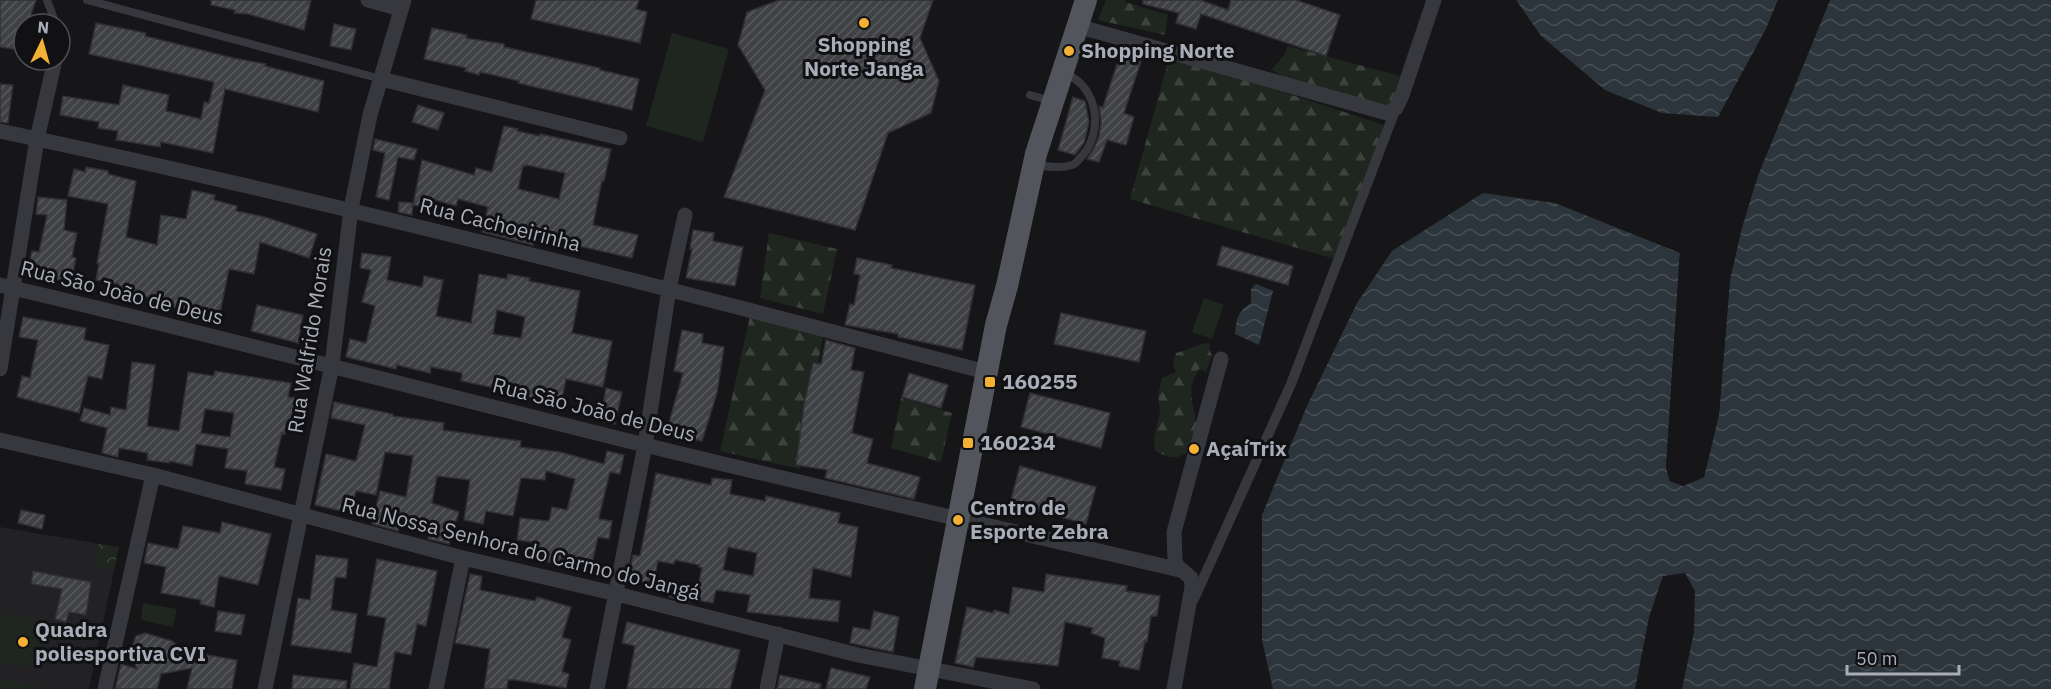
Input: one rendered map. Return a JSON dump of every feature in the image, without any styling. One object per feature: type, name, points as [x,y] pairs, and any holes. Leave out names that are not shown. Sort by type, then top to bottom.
[{"type":"main road","points":[[927,678],[986,372],[1034,164],[1086,0]]},
{"type":"street","points":[[368,0],[403,5]]},
{"type":"street","points":[[1185,621],[1291,384],[1396,108],[1434,0]]},
{"type":"street","name":"Rua Walfrido Morais","points":[[266,689],[332,365],[351,209],[370,115],[403,5]]},
{"type":"street","points":[[1077,26],[1372,110],[1387,113],[1396,108]]},
{"type":"street","points":[[0,369],[6,287],[52,72]]},
{"type":"street","points":[[381,79],[620,138]]},
{"type":"street","name":"Rua Cachoeirinha","points":[[0,131],[351,209],[986,372]]},
{"type":"street","points":[[597,689],[645,445],[669,289],[685,215]]},
{"type":"street","name":"Rua São João de Deus","points":[[6,287],[332,365],[645,445],[958,520],[1180,570]]},
{"type":"street","points":[[1174,689],[1192,587],[1191,578],[1186,572],[1180,570],[1174,560],[1174,532],[1221,359]]},
{"type":"street","name":"Rua Nossa Senhora do Carmo do Jangá","points":[[0,440],[153,475],[462,558],[778,634],[858,655],[927,678],[1033,689]]},
{"type":"street","points":[[105,689],[153,475]]},
{"type":"street","points":[[436,689],[462,558]]},
{"type":"street","points":[[767,689],[778,634]]},
{"type":"lane","points":[[87,0],[381,79]]},
{"type":"lane","points":[[1034,164],[1053,168],[1074,165],[1090,146],[1096,119],[1087,90],[1076,78],[1062,72]]},
{"type":"lane","points":[[1030,95],[1053,102]]},
{"type":"shaded area","points":[[0,527],[119,547],[89,689],[0,689]]},
{"type":"green space","points":[[1106,0],[1125,0],[1125,2],[1168,15],[1165,35],[1098,20]]},
{"type":"green space","points":[[672,33],[729,49],[703,142],[646,126]]},
{"type":"green space","points":[[1288,46],[1400,76],[1389,109],[1287,79],[1272,70]]},
{"type":"green space","points":[[1170,55],[1393,128],[1338,260],[1130,199]]},
{"type":"green space","points":[[769,233],[837,249],[823,314],[760,298]]},
{"type":"green space","points":[[1204,298],[1224,305],[1212,339],[1192,332]]},
{"type":"green space","points":[[750,316],[823,336],[800,469],[720,451]]},
{"type":"green space","points":[[1210,343],[1209,349],[1212,355],[1206,372],[1199,369],[1192,385],[1197,429],[1193,442],[1182,456],[1172,457],[1161,454],[1155,451],[1154,439],[1160,411],[1158,395],[1162,378],[1176,372],[1173,364],[1176,353]]},
{"type":"green space","points":[[901,398],[952,413],[941,462],[891,448]]},
{"type":"green space","points":[[99,544],[118,548],[114,569],[95,566]]},
{"type":"green space","points":[[143,603],[177,609],[173,627],[141,620]]},
{"type":"green space","name":"Quadra poliesportiva CVI","points":[[0,614],[50,622],[42,669],[0,662]]},
{"type":"green space","points":[[0,679],[36,685],[35,689],[0,689]]},
{"type":"water","points":[[1516,0],[1778,0],[1766,29],[1718,117],[1662,113],[1605,90],[1541,36]]},
{"type":"water","points":[[1830,0],[2051,0],[2051,689],[1682,689],[1694,632],[1695,591],[1685,573],[1663,576],[1649,617],[1635,689],[1273,689],[1262,640],[1262,515],[1306,408],[1357,303],[1392,251],[1483,193],[1555,203],[1680,253],[1666,468],[1670,481],[1683,486],[1704,477],[1719,414],[1730,279],[1742,227],[1758,175]]},
{"type":"water","points":[[1256,284],[1273,291],[1259,345],[1235,334],[1238,316],[1251,303],[1251,289]]},
{"type":"pier","points":[[1778,0],[1781,1],[1768,31],[1720,119],[1717,120],[1766,29]]},
{"type":"pier","points":[[1827,0],[1830,0],[1758,175],[1742,227],[1730,279],[1719,414],[1704,477],[1683,486],[1670,481],[1666,468],[1680,250],[1683,253],[1669,467],[1673,479],[1683,483],[1701,474],[1716,413],[1727,279],[1739,226],[1755,174]]},
{"type":"building","points":[[0,0],[36,0],[32,12],[12,12],[12,49],[0,47]]},
{"type":"building","points":[[211,0],[311,0],[304,30],[248,14],[234,13],[235,10],[211,5]]},
{"type":"building","points":[[536,0],[639,0],[636,9],[647,12],[640,43],[531,19]]},
{"type":"building","points":[[779,0],[933,0],[920,38],[939,81],[931,113],[888,133],[855,230],[724,197],[765,90],[738,45],[747,12]]},
{"type":"building","points":[[1143,0],[1200,0],[1228,10],[1231,0],[1296,0],[1340,15],[1326,56],[1201,14],[1196,29],[1176,23],[1179,13],[1143,4]]},
{"type":"building","points":[[96,23],[146,33],[145,36],[266,64],[265,66],[324,81],[318,112],[225,89],[213,153],[161,142],[160,147],[116,140],[118,131],[98,128],[99,122],[60,115],[63,96],[119,105],[123,85],[169,95],[166,111],[201,119],[204,102],[209,103],[214,82],[89,54]]},
{"type":"building","points":[[334,24],[356,29],[351,50],[330,46]]},
{"type":"building","points":[[432,28],[639,79],[632,110],[480,72],[479,75],[465,71],[466,68],[424,59]]},
{"type":"building","points":[[1122,49],[1143,55],[1124,113],[1134,117],[1126,145],[1107,140],[1099,162],[1087,159],[1099,136],[1101,122],[1099,106],[1103,107]]},
{"type":"building","points":[[0,84],[13,85],[8,123],[0,122]]},
{"type":"building","points":[[1073,97],[1085,101],[1089,122],[1084,143],[1075,155],[1058,150]]},
{"type":"building","points":[[418,105],[444,113],[438,130],[412,122]]},
{"type":"building","points":[[504,126],[540,136],[540,134],[611,149],[593,225],[638,235],[632,258],[561,242],[563,236],[536,229],[533,245],[482,232],[488,207],[458,199],[456,206],[432,199],[431,208],[413,205],[422,160],[474,175],[476,168],[492,172]],"holes":[[[523,166],[565,173],[559,199],[518,189]]]},
{"type":"building","points":[[375,139],[417,149],[414,160],[398,157],[389,200],[376,197],[385,153],[373,150]]},
{"type":"building","points":[[86,167],[108,171],[108,174],[136,181],[126,237],[157,245],[161,215],[186,219],[192,190],[215,195],[214,200],[237,206],[236,211],[265,217],[317,234],[309,258],[260,242],[254,274],[229,269],[220,313],[191,306],[190,311],[168,306],[168,302],[140,296],[139,302],[116,297],[118,284],[96,280],[108,204],[68,196],[74,169],[85,172]]},
{"type":"building","points":[[38,197],[67,200],[64,230],[77,233],[72,257],[76,258],[71,283],[27,273],[32,251],[39,252],[47,215],[36,214]]},
{"type":"building","points":[[399,202],[413,203],[412,215],[398,212]]},
{"type":"building","points":[[693,230],[714,233],[713,241],[743,247],[735,286],[686,278]]},
{"type":"building","points":[[1222,246],[1293,266],[1288,285],[1217,265]]},
{"type":"building","points":[[362,253],[391,257],[387,280],[422,287],[424,276],[443,280],[436,316],[471,323],[479,274],[507,279],[508,274],[530,278],[529,281],[580,291],[572,333],[612,341],[603,387],[566,379],[561,404],[461,381],[462,373],[431,367],[430,373],[397,365],[396,369],[346,357],[350,339],[366,343],[375,306],[362,302],[371,270],[360,268]],"holes":[[[497,310],[525,317],[521,338],[493,334]]]},
{"type":"building","points":[[857,258],[892,265],[891,268],[975,285],[962,350],[898,337],[898,334],[845,325],[850,304],[854,305],[860,275],[854,274]]},
{"type":"building","points":[[257,305],[303,315],[298,343],[251,331]]},
{"type":"building","points":[[1061,313],[1146,331],[1139,362],[1054,344]]},
{"type":"building","points":[[23,317],[86,328],[84,340],[109,345],[102,379],[88,376],[79,413],[17,397],[22,376],[30,378],[38,340],[19,337]]},
{"type":"building","points":[[682,330],[703,334],[702,343],[724,347],[717,393],[702,441],[666,433],[683,373],[674,371]]},
{"type":"building","points":[[826,340],[855,348],[851,370],[864,372],[852,433],[873,439],[867,463],[920,477],[914,499],[825,478],[827,470],[796,465],[804,405],[813,363],[821,364]]},
{"type":"building","points":[[132,362],[155,365],[147,426],[179,431],[188,372],[214,376],[215,371],[291,383],[288,397],[305,399],[304,415],[298,429],[286,425],[285,434],[282,433],[274,467],[285,469],[281,490],[245,484],[247,471],[225,468],[228,449],[196,444],[192,466],[169,461],[169,463],[147,460],[148,453],[119,448],[118,457],[102,453],[107,428],[80,421],[84,408],[110,415],[111,407],[126,410]],"holes":[[[205,409],[234,413],[230,437],[201,433]]]},
{"type":"building","points":[[909,373],[948,385],[941,408],[902,397]]},
{"type":"building","points":[[606,388],[622,392],[615,424],[600,421]]},
{"type":"building","points":[[1030,393],[1110,413],[1101,448],[1021,427]]},
{"type":"building","points":[[334,402],[393,414],[393,416],[444,423],[443,430],[521,441],[520,447],[560,452],[604,464],[607,451],[624,455],[620,474],[610,472],[599,517],[599,519],[612,521],[609,539],[598,537],[590,572],[535,559],[539,543],[517,540],[520,518],[549,521],[552,507],[567,510],[575,479],[546,471],[545,480],[521,478],[513,516],[486,511],[483,524],[464,520],[470,480],[437,476],[432,503],[459,512],[449,544],[428,539],[432,525],[400,522],[398,531],[372,524],[380,491],[406,497],[413,456],[385,452],[376,495],[356,491],[351,513],[315,505],[326,454],[356,461],[365,425],[331,418]]},
{"type":"building","points":[[1020,466],[1096,487],[1086,524],[1010,503]]},
{"type":"building","points":[[656,473],[711,485],[712,478],[732,480],[730,494],[765,501],[766,496],[840,513],[838,523],[858,527],[851,577],[813,568],[809,598],[840,601],[838,622],[747,612],[750,595],[716,590],[713,603],[695,600],[702,568],[699,565],[675,560],[674,564],[658,561],[653,585],[637,581],[638,576],[629,574],[633,555],[640,556]],"holes":[[[728,547],[757,553],[753,576],[723,570]]]},
{"type":"building","points":[[21,510],[45,515],[42,529],[18,523]]},
{"type":"building","points":[[222,522],[271,534],[258,585],[219,576],[214,607],[200,604],[201,600],[161,593],[166,567],[144,563],[148,543],[178,549],[183,526],[220,533]]},
{"type":"building","points":[[316,555],[348,559],[346,578],[335,577],[331,610],[357,614],[351,653],[291,645],[298,598],[310,600]]},
{"type":"building","points":[[377,559],[437,571],[426,626],[417,624],[411,655],[395,652],[389,689],[350,689],[354,663],[377,667],[386,618],[367,615]]},
{"type":"building","points":[[33,571],[91,582],[86,615],[69,612],[66,622],[55,619],[62,589],[31,584]]},
{"type":"building","points":[[470,574],[482,576],[480,590],[535,601],[537,597],[571,607],[562,637],[571,640],[562,672],[569,674],[566,688],[508,680],[507,689],[484,689],[490,649],[455,643]]},
{"type":"building","points":[[1046,574],[1127,586],[1126,591],[1160,596],[1157,616],[1151,616],[1139,670],[1119,666],[1120,661],[1102,658],[1105,638],[1091,633],[1093,628],[1065,622],[1058,666],[976,657],[973,667],[955,663],[967,607],[1009,614],[1013,587],[1044,592]]},
{"type":"building","points":[[671,588],[692,594],[690,602],[669,597]]},
{"type":"building","points":[[218,611],[245,615],[241,635],[215,631]]},
{"type":"building","points":[[874,611],[899,617],[893,652],[850,643],[853,627],[870,630]]},
{"type":"building","points":[[627,622],[740,650],[730,689],[627,689],[635,646],[622,643]]},
{"type":"building","points":[[145,633],[172,641],[184,651],[237,660],[232,689],[187,689],[192,668],[161,674],[157,689],[115,689],[121,664],[137,669],[130,651],[136,636]]},
{"type":"building","points":[[831,668],[870,677],[866,689],[826,689]]},
{"type":"building","points":[[293,675],[347,681],[346,689],[292,689]]},
{"type":"building","points":[[780,675],[821,684],[820,689],[777,689]]},
{"type":"place","name":"Shopping Norte Janga","points":[[864,23]]},
{"type":"place","name":"Shopping Norte","points":[[1069,51]]},
{"type":"place","name":"160255","points":[[990,382]]},
{"type":"place","name":"160234","points":[[968,443]]},
{"type":"place","name":"AçaíTrix","points":[[1194,449]]},
{"type":"place","name":"Centro de Esporte Zebra","points":[[958,520]]},
{"type":"place","name":"Quadra poliesportiva CVI","points":[[23,642]]}]
